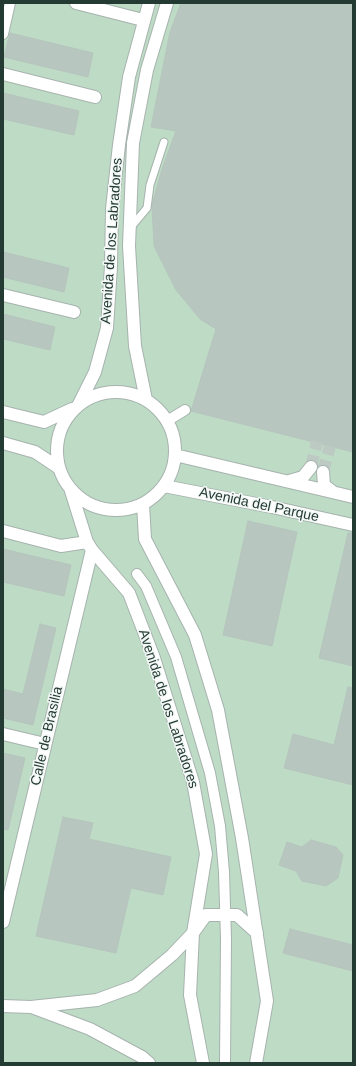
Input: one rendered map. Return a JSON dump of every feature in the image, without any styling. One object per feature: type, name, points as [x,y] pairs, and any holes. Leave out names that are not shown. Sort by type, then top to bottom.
[{"type":"street","points":[[3,34],[10,3]]},
{"type":"street","points":[[76,3],[143,20]]},
{"type":"street","name":"Avenida de los Labradores","points":[[77,406],[95,372],[107,328],[111,266],[112,209],[119,145],[129,77],[143,20],[149,3]]},
{"type":"street","name":"Avenida de los Labradores","points":[[146,400],[135,346],[129,229],[133,142],[147,70],[167,3]]},
{"type":"street","points":[[3,74],[95,97]]},
{"type":"street","points":[[3,295],[74,312]]},
{"type":"street","points":[[3,412],[44,422],[77,406],[91,397],[110,392],[129,393],[146,400],[159,410],[167,421],[174,438],[175,455],[172,471],[164,486],[154,496],[143,504],[124,510],[105,510],[87,504],[72,491],[64,480],[59,468],[56,452],[58,436],[65,421],[77,406]]},
{"type":"street","points":[[167,421],[186,410]]},
{"type":"street","points":[[3,442],[34,452],[59,468]]},
{"type":"street","name":"Avenida del Parque","points":[[175,455],[353,497]]},
{"type":"street","points":[[288,481],[302,477],[311,467]]},
{"type":"street","points":[[323,472],[324,485],[333,492]]},
{"type":"street","name":"Avenida del Parque","points":[[164,486],[272,507],[353,525]]},
{"type":"street","name":"Avenida de los Labradores","points":[[72,491],[90,546],[129,593],[154,658],[193,782],[206,854],[192,933],[190,995],[203,1063]]},
{"type":"street","points":[[143,504],[145,540],[196,635],[218,710],[258,933],[267,1001],[256,1063]]},
{"type":"street","points":[[3,531],[61,546],[90,546]]},
{"type":"street","name":"Calle de Brasilia","points":[[3,918],[45,744],[90,546]]},
{"type":"street","points":[[137,574],[146,586],[176,657],[210,773],[220,826],[224,872],[225,915],[225,1063]]},
{"type":"street","points":[[3,734],[45,744]]},
{"type":"street","points":[[3,1006],[31,1007],[97,1000],[135,986],[172,955],[192,933],[206,914],[237,916],[258,933]]},
{"type":"street","points":[[31,1007],[90,1029],[142,1057],[149,1063]]},
{"type":"lane","points":[[129,229],[147,208],[150,185],[164,142]]},
{"type":"green space","points":[[3,3],[353,3],[353,1063],[3,1063]]},
{"type":"building","points":[[181,3],[353,3],[353,452],[191,411],[216,329],[200,319],[176,290],[154,246],[152,205],[162,169],[176,131],[151,127],[170,32]]},
{"type":"building","points":[[10,33],[93,53],[88,77],[4,57]]},
{"type":"building","points":[[3,93],[79,111],[74,135],[3,119]]},
{"type":"building","points":[[3,252],[69,268],[64,292],[3,277]]},
{"type":"building","points":[[3,314],[55,327],[50,350],[3,339]]},
{"type":"building","points":[[248,521],[297,532],[272,646],[223,635]]},
{"type":"building","points":[[348,533],[353,533],[353,666],[319,658]]},
{"type":"building","points":[[3,549],[71,565],[64,596],[3,582]]},
{"type":"building","points":[[40,624],[56,628],[33,725],[3,718],[3,689],[23,694]]},
{"type":"building","points":[[348,687],[353,688],[353,785],[284,768],[293,734],[334,745]]},
{"type":"building","points":[[3,753],[25,758],[8,830],[3,829]]},
{"type":"building","points":[[63,817],[93,823],[89,839],[171,857],[163,895],[131,888],[116,953],[36,936]]},
{"type":"building","points":[[311,840],[336,847],[343,855],[338,878],[326,886],[302,881],[296,871],[279,865],[287,842],[302,847]]},
{"type":"building","points":[[290,929],[353,945],[353,971],[283,953]]},
{"type":"tunnel","points":[[311,467],[317,442]]},
{"type":"tunnel","points":[[323,472],[330,446]]}]
